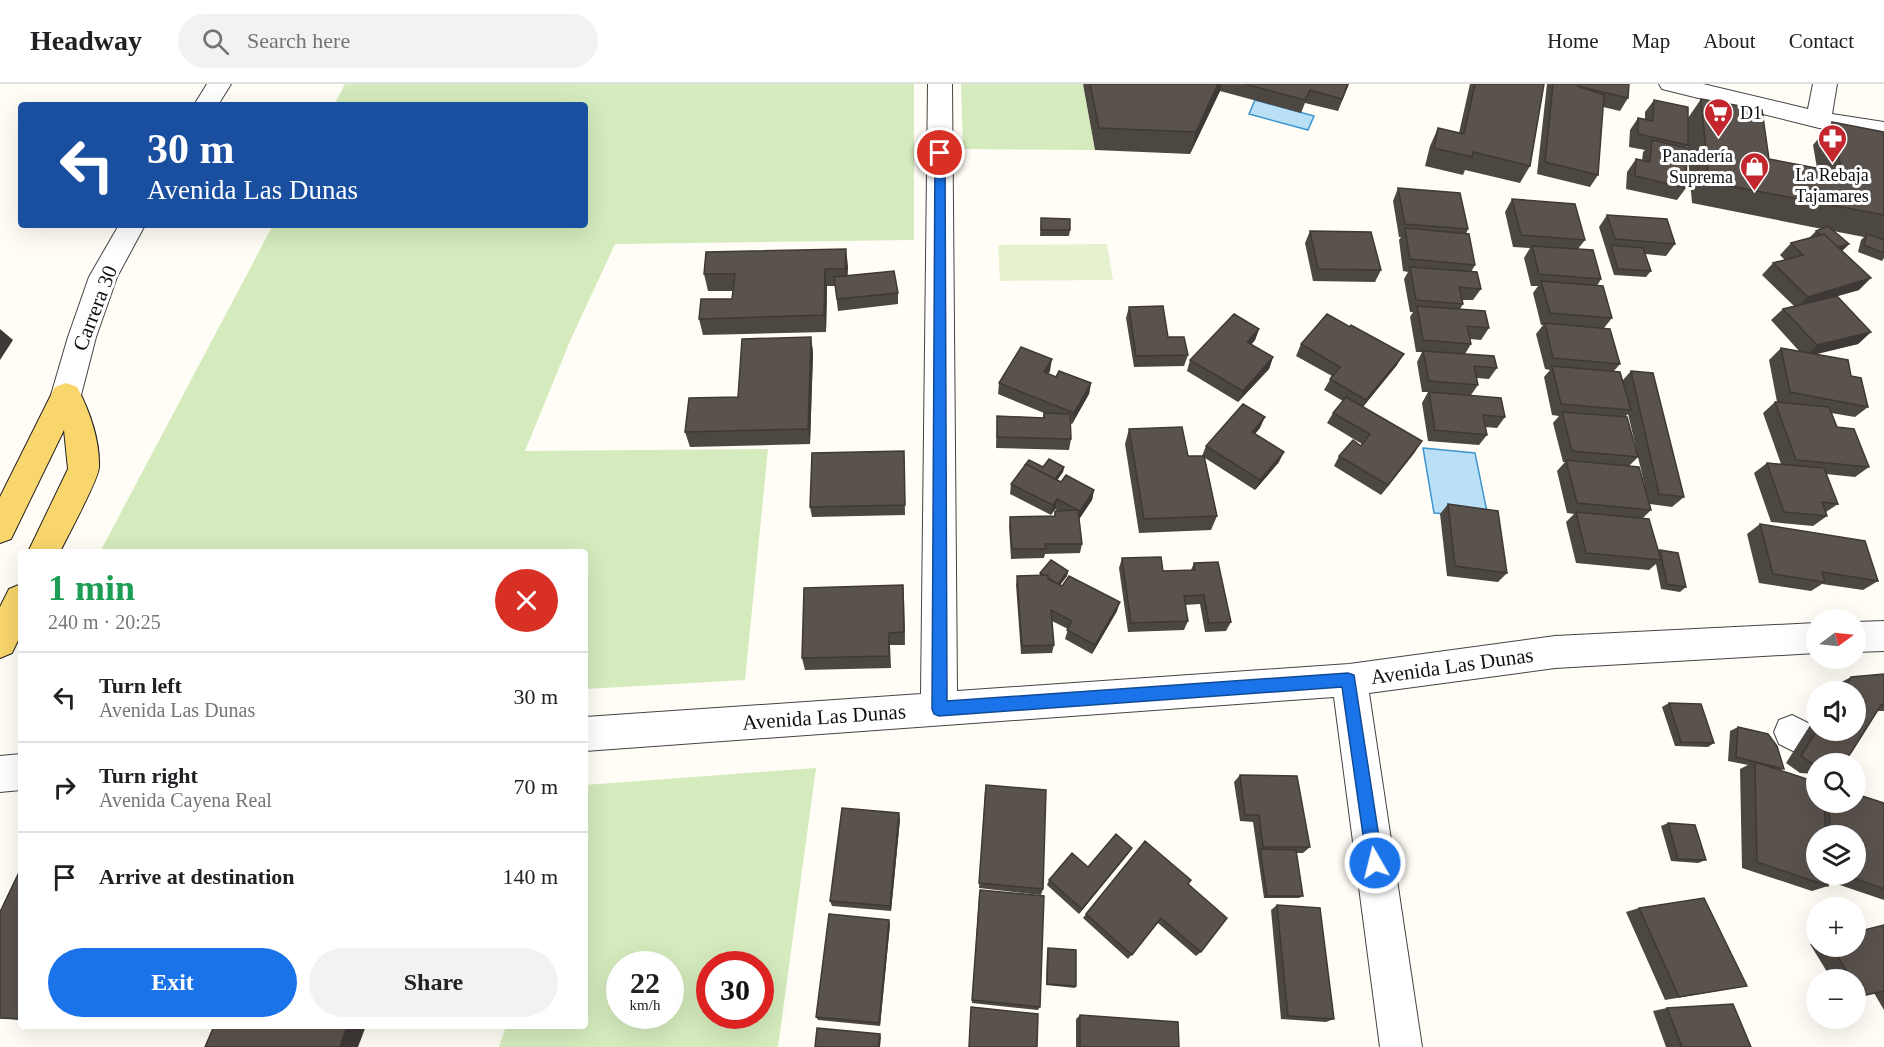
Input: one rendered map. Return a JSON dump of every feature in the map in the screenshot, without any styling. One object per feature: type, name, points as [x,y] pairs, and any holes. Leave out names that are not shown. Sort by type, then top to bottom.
[{"type":"main road","name":"Carrera 30","points":[[0,529],[66,395]]},
{"type":"main road","points":[[45,549],[84,470],[79,430],[66,395]]},
{"type":"main road","points":[[0,642],[18,605]]},
{"type":"street","points":[[208,102],[219,84]]},
{"type":"street","points":[[939,709],[940,84]]},
{"type":"street","points":[[1671,84],[1884,108]]},
{"type":"street","points":[[1759,84],[1822,101],[1884,130]]},
{"type":"street","name":"Carrera 30","points":[[66,395],[76,336],[103,277],[130,228]]},
{"type":"street","points":[[1866,637],[1884,636]]},
{"type":"street","name":"Avenida Las Dunas","points":[[588,734],[1348,680],[1555,652],[1806,639]]},
{"type":"street","points":[[1348,680],[1401,1047]]},
{"type":"street","points":[[0,774],[18,772]]},
{"type":"green space","points":[[345,84],[914,84],[914,240],[615,244],[570,341],[525,451],[768,449],[745,680],[588,689],[588,549],[102,549],[271,228],[588,228],[588,102],[336,102]]},
{"type":"green space","points":[[961,84],[1083,84],[1095,150],[963,149]]},
{"type":"green space","points":[[1107,244],[1113,280],[1000,281],[998,245]]},
{"type":"green space","points":[[816,768],[778,1047],[499,1047],[505,1029],[588,1029],[588,785]]},
{"type":"water","points":[[1255,100],[1314,116],[1308,130],[1249,114]]},
{"type":"water","points":[[1423,448],[1475,453],[1488,517],[1434,513]]},
{"type":"building","points":[[1090,84],[1218,84],[1196,132],[1099,128]]},
{"type":"building","points":[[1245,84],[1348,84],[1342,99],[1310,90],[1305,100]]},
{"type":"building","points":[[1475,84],[1544,84],[1530,166],[1473,152],[1472,157],[1434,148],[1438,128],[1464,134]]},
{"type":"building","points":[[1553,84],[1629,84],[1628,98],[1577,86],[1604,95],[1598,175],[1545,162]]},
{"type":"building","points":[[1701,99],[1762,110],[1769,159],[1842,173],[1832,122],[1884,132],[1884,215],[1709,182]]},
{"type":"building","points":[[1654,100],[1688,107],[1688,145],[1638,134],[1638,118],[1653,121]]},
{"type":"building","points":[[1652,140],[1687,148],[1686,188],[1635,176],[1636,159],[1650,162]]},
{"type":"building","points":[[1398,188],[1460,193],[1468,229],[1405,224]]},
{"type":"building","points":[[1512,199],[1575,204],[1585,240],[1521,235]]},
{"type":"building","points":[[1607,215],[1667,219],[1675,244],[1615,239]]},
{"type":"building","points":[[1041,218],[1070,219],[1070,230],[1041,230]]},
{"type":"building","points":[[1828,226],[1849,244],[1838,247],[1824,234],[1821,235],[1816,231]]},
{"type":"building","points":[[1405,228],[1469,234],[1475,265],[1410,259]]},
{"type":"building","points":[[1310,231],[1371,232],[1381,270],[1318,269]]},
{"type":"building","points":[[1824,234],[1871,278],[1808,297],[1773,263],[1803,255],[1791,243]]},
{"type":"building","points":[[1867,234],[1884,240],[1884,253],[1864,245]]},
{"type":"building","points":[[1611,245],[1643,248],[1651,271],[1618,269]]},
{"type":"building","points":[[1532,246],[1593,250],[1601,279],[1539,274]]},
{"type":"building","points":[[846,249],[845,269],[825,269],[824,315],[699,319],[701,299],[732,299],[735,274],[704,274],[706,252]]},
{"type":"building","points":[[1410,267],[1477,272],[1481,289],[1459,287],[1463,304],[1416,300]]},
{"type":"building","points":[[894,271],[898,293],[837,299],[834,277]]},
{"type":"building","points":[[1541,281],[1603,286],[1612,318],[1550,313]]},
{"type":"building","points":[[1837,296],[1871,332],[1817,345],[1783,309]]},
{"type":"building","points":[[1163,306],[1168,337],[1184,337],[1188,355],[1136,356],[1129,307]]},
{"type":"building","points":[[1417,306],[1485,311],[1489,328],[1467,326],[1471,344],[1423,340]]},
{"type":"building","points":[[1234,314],[1259,329],[1247,342],[1273,357],[1243,391],[1190,360]]},
{"type":"building","points":[[1327,314],[1404,354],[1366,400],[1330,379],[1340,367],[1301,344]]},
{"type":"building","points":[[1545,323],[1610,329],[1620,364],[1553,358]]},
{"type":"building","points":[[811,337],[808,429],[685,432],[689,398],[738,397],[742,339]]},
{"type":"building","points":[[1021,347],[1052,359],[1044,372],[1056,377],[1059,371],[1091,383],[1074,413],[999,383]]},
{"type":"building","points":[[1781,348],[1848,360],[1851,376],[1861,378],[1868,407],[1790,392]]},
{"type":"building","points":[[1423,351],[1494,356],[1497,368],[1474,366],[1478,385],[1429,381]]},
{"type":"building","points":[[1552,366],[1620,372],[1631,410],[1561,404]]},
{"type":"building","points":[[1631,371],[1653,373],[1684,497],[1659,494]]},
{"type":"building","points":[[1429,392],[1501,398],[1505,417],[1483,415],[1487,435],[1435,430]]},
{"type":"building","points":[[1346,397],[1422,441],[1388,485],[1339,456],[1353,440],[1361,446],[1370,434],[1333,413]]},
{"type":"building","points":[[1775,402],[1829,407],[1837,427],[1854,429],[1869,467],[1796,460]]},
{"type":"building","points":[[1243,404],[1265,417],[1252,432],[1284,452],[1260,480],[1206,446]]},
{"type":"building","points":[[1562,412],[1627,417],[1638,457],[1572,451]]},
{"type":"building","points":[[1044,413],[1070,414],[1071,439],[997,437],[997,416],[1044,418]]},
{"type":"building","points":[[1182,427],[1188,456],[1204,456],[1217,516],[1144,519],[1129,429]]},
{"type":"building","points":[[904,451],[905,505],[810,507],[812,453]]},
{"type":"building","points":[[1049,459],[1064,467],[1055,479],[1026,464],[1024,466],[1029,460],[1043,467]]},
{"type":"building","points":[[1566,460],[1639,467],[1651,510],[1577,503]]},
{"type":"building","points":[[1767,463],[1824,468],[1838,504],[1822,502],[1827,516],[1784,512]]},
{"type":"building","points":[[1026,464],[1061,482],[1066,475],[1094,490],[1080,511],[1057,499],[1053,505],[1011,484]]},
{"type":"building","points":[[1448,504],[1498,511],[1507,573],[1455,566]]},
{"type":"building","points":[[1078,510],[1082,544],[1045,544],[1046,549],[1012,549],[1010,517],[1055,516],[1055,511]]},
{"type":"building","points":[[1576,512],[1649,519],[1661,560],[1586,553]]},
{"type":"building","points":[[1760,524],[1865,541],[1878,581],[1822,572],[1825,582],[1773,574]]},
{"type":"building","points":[[1660,550],[1678,553],[1686,587],[1667,584]]},
{"type":"building","points":[[1161,557],[1163,571],[1195,570],[1194,563],[1218,562],[1231,622],[1209,623],[1204,595],[1184,596],[1188,621],[1131,623],[1122,558]]},
{"type":"building","points":[[1051,560],[1068,571],[1058,584],[1048,578],[1048,575],[1040,573]]},
{"type":"building","points":[[1048,575],[1048,579],[1062,586],[1069,576],[1120,602],[1095,645],[1067,630],[1072,621],[1051,610],[1054,645],[1022,646],[1017,576]]},
{"type":"building","points":[[903,585],[904,632],[889,633],[889,656],[802,658],[804,588]]},
{"type":"building","points":[[1884,674],[1884,704],[1881,705],[1866,729],[1866,681],[1849,681],[1851,677]]},
{"type":"building","points":[[1669,703],[1701,704],[1714,743],[1681,742]]},
{"type":"building","points":[[1738,727],[1768,734],[1777,746],[1784,769],[1736,757]]},
{"type":"building","points":[[1810,741],[1858,741],[1851,753],[1806,753],[1806,759],[1801,756]]},
{"type":"building","points":[[1755,762],[1806,779],[1806,813],[1825,813],[1825,825],[1806,825],[1806,879],[1757,862]]},
{"type":"building","points":[[1240,775],[1297,776],[1310,847],[1263,847],[1259,815],[1245,815]]},
{"type":"building","points":[[986,785],[1046,790],[1043,889],[979,883]]},
{"type":"building","points":[[1866,797],[1884,803],[1884,889],[1866,883],[1866,825],[1830,825],[1829,813],[1866,813]]},
{"type":"building","points":[[842,808],[899,813],[890,906],[830,901]]},
{"type":"building","points":[[1668,823],[1695,825],[1706,860],[1678,859]]},
{"type":"building","points":[[1116,834],[1132,848],[1082,909],[1049,880],[1072,853],[1088,867]]},
{"type":"building","points":[[1145,841],[1191,880],[1188,884],[1227,918],[1201,952],[1161,918],[1132,955],[1086,914]]},
{"type":"building","points":[[1260,849],[1296,850],[1303,896],[1267,896]]},
{"type":"building","points":[[18,874],[18,1019],[0,1018],[0,912]]},
{"type":"building","points":[[980,890],[1044,896],[1040,1007],[972,1000]]},
{"type":"building","points":[[1704,898],[1747,986],[1679,997],[1639,908]]},
{"type":"building","points":[[1277,905],[1320,908],[1334,1019],[1288,1016]]},
{"type":"building","points":[[829,914],[889,920],[879,1023],[816,1017]]},
{"type":"building","points":[[1884,925],[1884,991],[1866,995],[1866,969],[1845,969],[1838,957],[1866,957],[1866,930]]},
{"type":"building","points":[[1048,948],[1076,950],[1076,986],[1047,984]]},
{"type":"building","points":[[1733,1004],[1751,1047],[1682,1047],[1667,1008]]},
{"type":"building","points":[[971,1007],[1038,1014],[1037,1047],[969,1047]]},
{"type":"building","points":[[1080,1015],[1178,1022],[1179,1047],[1080,1047]]},
{"type":"building","points":[[817,1028],[880,1034],[878,1047],[815,1047]]},
{"type":"building","points":[[213,1029],[346,1029],[340,1047],[205,1047]]},
{"type":"place","name":"D1","points":[[1719,138]]},
{"type":"place","name":"La Rebaja Tajamares","points":[[1832,164]]},
{"type":"place","name":"Panadería Suprema","points":[[1754,192]]},
{"type":"route","points":[[940,153],[939,709],[1348,680],[1375,863]]}]
